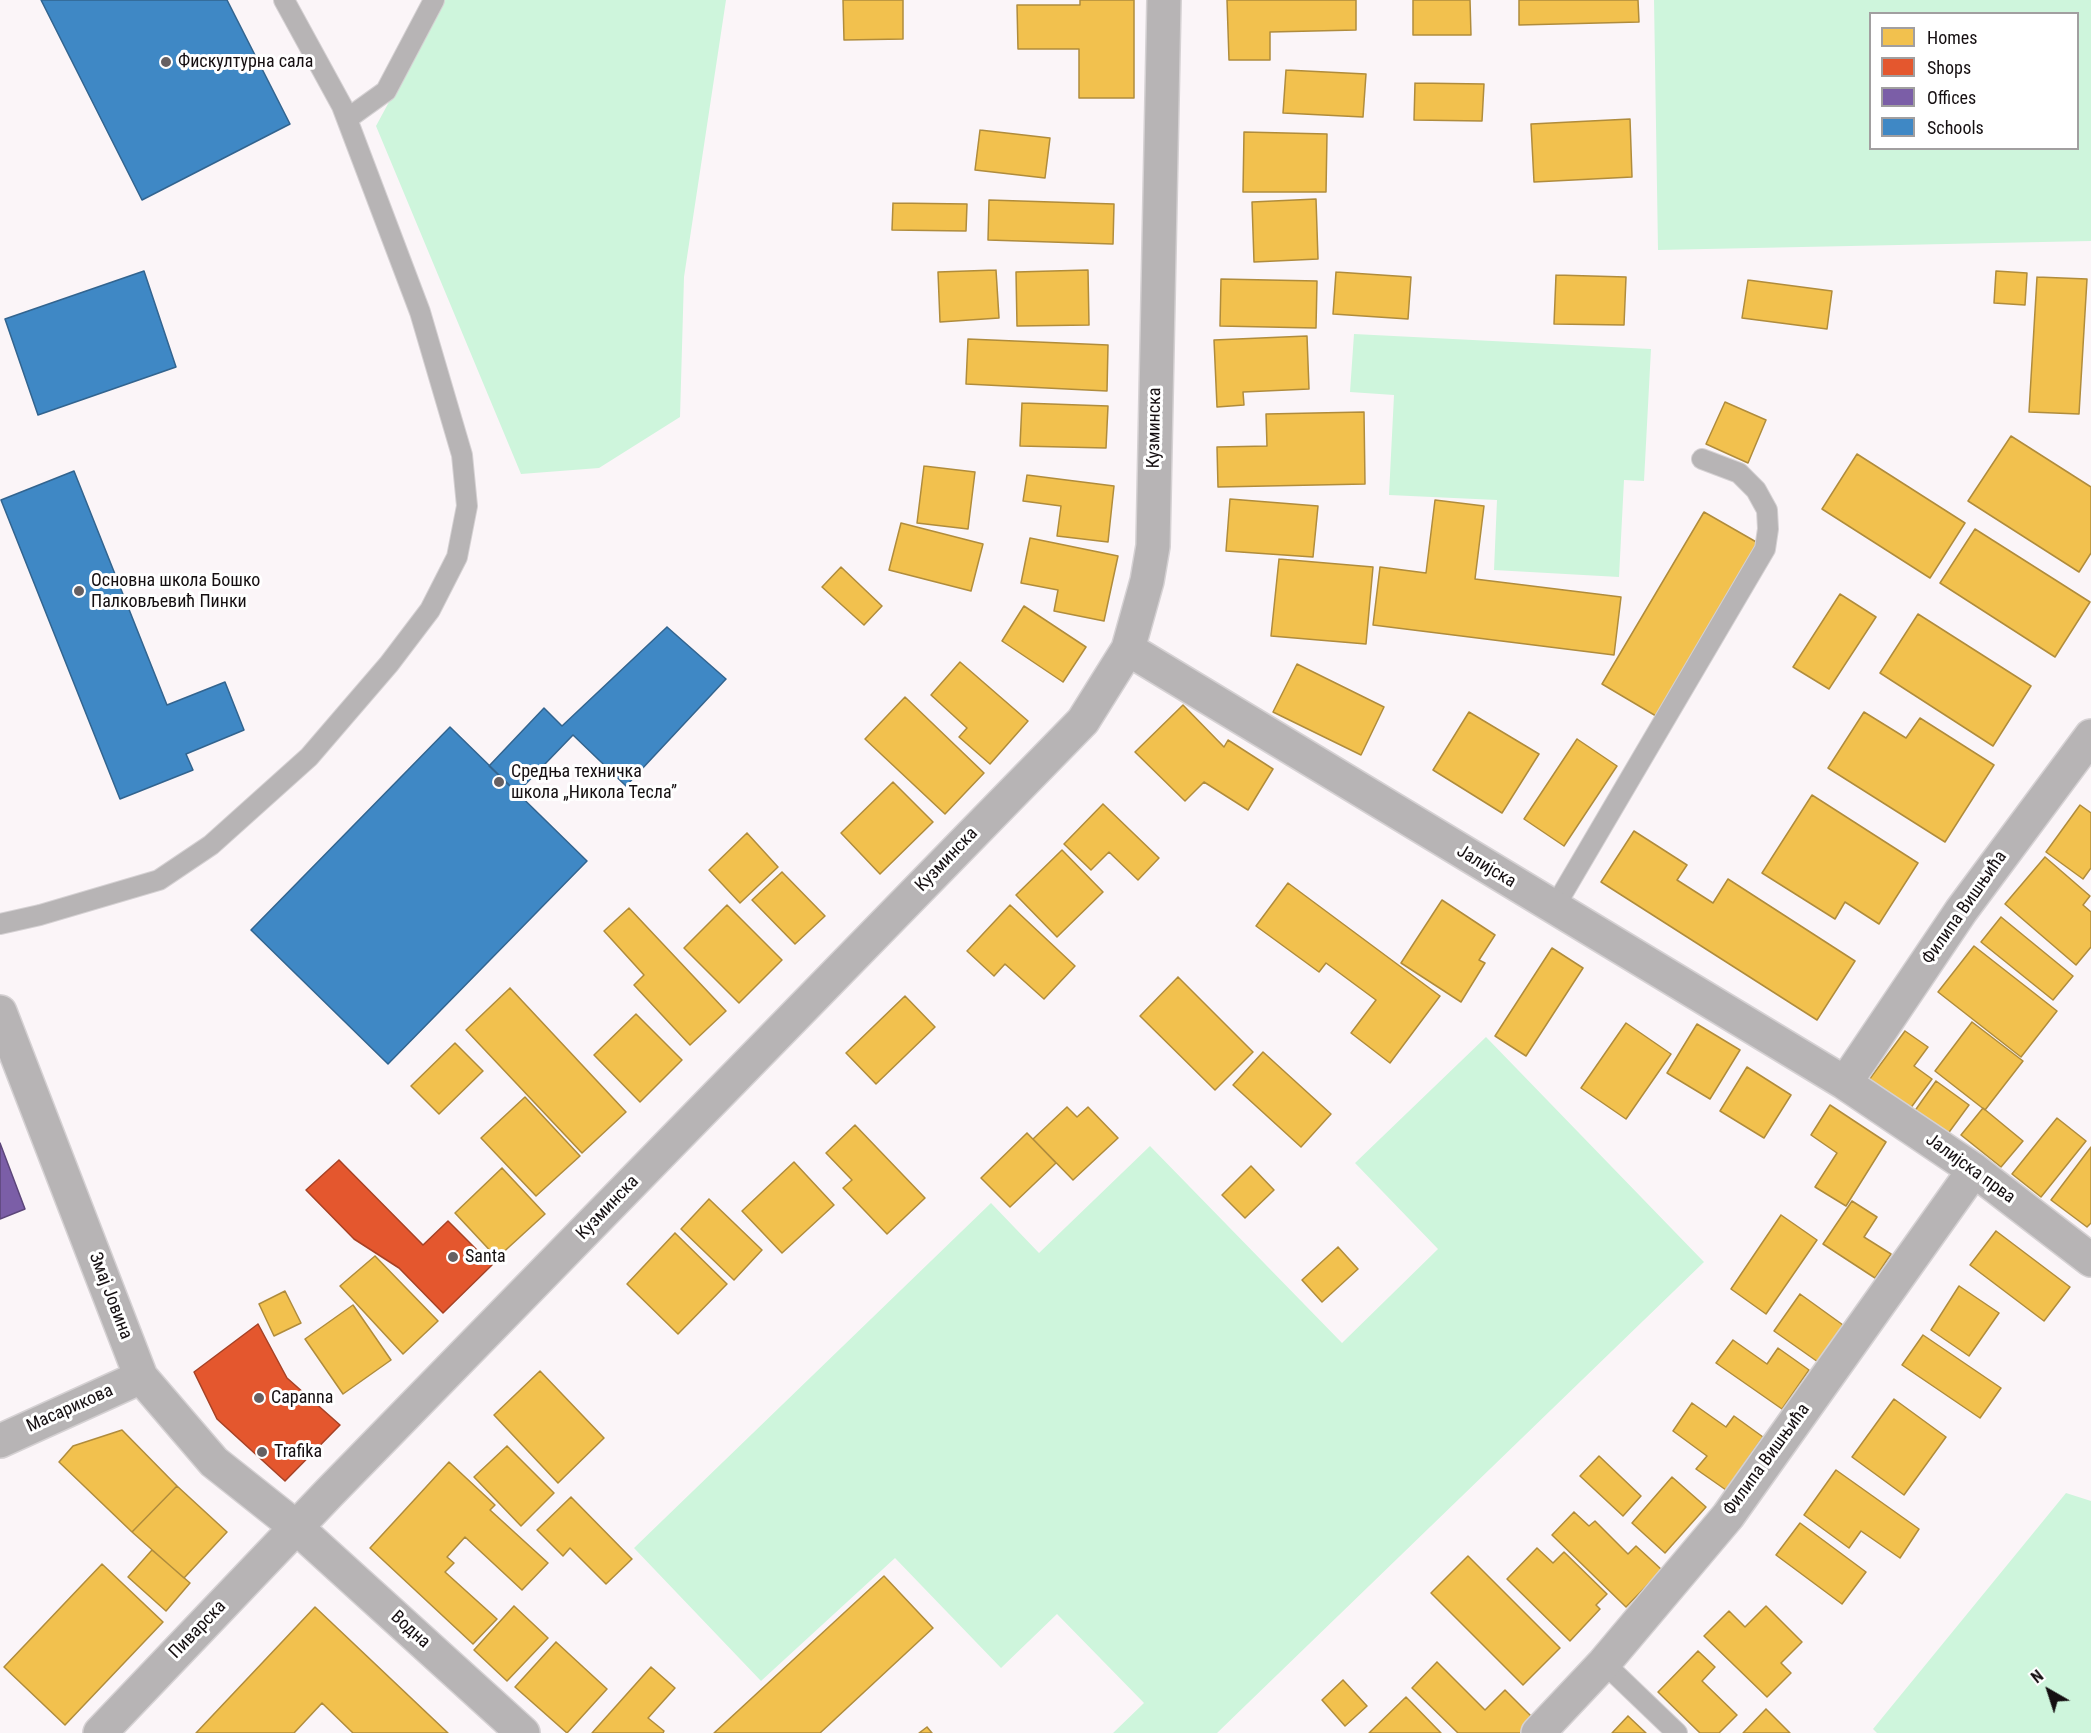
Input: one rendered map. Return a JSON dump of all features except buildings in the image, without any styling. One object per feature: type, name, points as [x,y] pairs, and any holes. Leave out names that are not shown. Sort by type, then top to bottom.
[{"type":"street","name":"Кузминска","points":[[297,1527],[1083,721],[1128,650],[1153,546],[1164,0]]},
{"type":"street","name":"Јалијска","points":[[1128,650],[1845,1083]]},
{"type":"street","name":"Филипа Вишњића","points":[[1845,1083],[1961,912],[2091,736]]},
{"type":"street","name":"Змај Јовина","points":[[0,1012],[141,1377],[214,1462],[297,1527]]},
{"type":"street","name":"Јалијска прва","points":[[1845,1083],[1974,1170],[2091,1260]]},
{"type":"street","name":"Филипа Вишњића","points":[[1538,1733],[1604,1663],[1728,1516],[1974,1170]]},
{"type":"street","name":"Масарикова","points":[[0,1441],[141,1377]]},
{"type":"street","name":"Пиварска","points":[[100,1733],[297,1527]]},
{"type":"street","name":"Водна","points":[[297,1527],[523,1733]]},
{"type":"lane","points":[[0,924],[40,915],[159,880],[211,845],[309,756],[389,664],[430,610],[457,557],[467,506],[462,454],[420,312],[342,106],[284,0]]},
{"type":"lane","points":[[347,119],[386,91],[434,0]]},
{"type":"lane","points":[[1554,908],[1765,549],[1768,529],[1767,510],[1756,490],[1739,473],[1702,459]]},
{"type":"lane","points":[[1604,1663],[1677,1733]]},
{"type":"green space","points":[[444,0],[726,0],[684,277],[680,417],[599,468],[521,474],[376,126]]},
{"type":"green space","points":[[1654,0],[2091,0],[2091,241],[1658,250]]},
{"type":"green space","points":[[1354,334],[1651,349],[1644,481],[1624,480],[1619,577],[1494,570],[1497,500],[1389,495],[1394,395],[1350,392]]},
{"type":"green space","points":[[1486,1037],[1704,1262],[1217,1733],[1113,1733],[1144,1703],[1057,1614],[1001,1668],[895,1558],[761,1681],[634,1548],[991,1203],[1039,1253],[1150,1146],[1342,1343],[1438,1249],[1355,1163]]},
{"type":"green space","points":[[2066,1493],[2091,1501],[2091,1733],[1877,1733],[1873,1729]]},
{"type":"place","name":"Фискултурна сала","points":[[166,62]]},
{"type":"place","name":"Основна школа Бошко Палковљевић Пинки","points":[[79,591]]},
{"type":"place","name":"Средња техничка школа „Никола Тесла”","points":[[499,782]]},
{"type":"place","name":"Santa","points":[[453,1257]]},
{"type":"place","name":"Capanna","points":[[259,1398]]},
{"type":"place","name":"Trafika","points":[[262,1452]]}]
